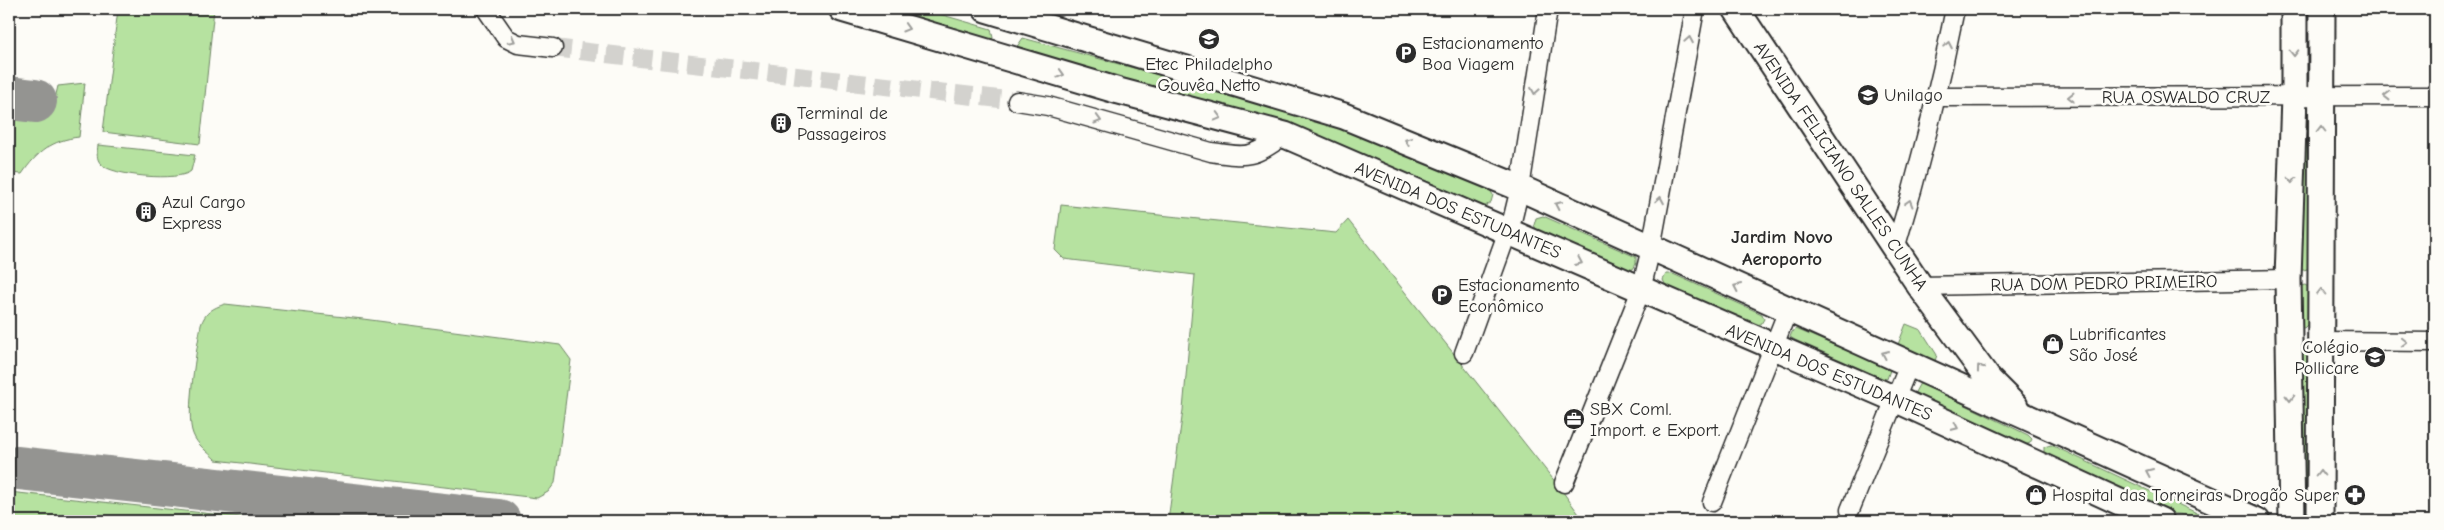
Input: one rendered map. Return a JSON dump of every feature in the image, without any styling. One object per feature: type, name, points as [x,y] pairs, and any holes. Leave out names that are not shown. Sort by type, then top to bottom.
[{"type":"main road","name":"AVENIDA DOS ESTUDANTES","points":[[842,9],[1119,91],[1285,135],[1895,399],[2161,521]]},
{"type":"main road","name":"AVENIDA DOS ESTUDANTES","points":[[986,9],[1018,13],[1344,116],[1520,188],[1947,383],[2257,521]]},
{"type":"main road","name":"AVENIDA FELICIANO SALLES CUNHA","points":[[1736,9],[1920,286],[1989,380],[2035,421]]},
{"type":"main road","points":[[2292,521],[2288,280],[2294,96],[2294,9]]},
{"type":"main road","points":[[2320,521],[2322,9]]},
{"type":"main road","points":[[996,54],[1018,13]]},
{"type":"main road","name":"AVENIDA FELICIANO SALLES CUNHA","points":[[1947,323],[1957,346],[1958,356],[1956,371],[1947,383]]},
{"type":"main road","points":[[2030,461],[2035,421]]},
{"type":"street","points":[[486,9],[506,38],[518,44],[553,48]]},
{"type":"street","points":[[1464,353],[1508,230],[1520,188],[1548,9]]},
{"type":"street","points":[[1564,483],[1641,290],[1652,248],[1695,9]]},
{"type":"street","points":[[1895,249],[1914,187],[1937,97],[1955,9]]},
{"type":"street","name":"RUA OSWALDO CRUZ","points":[[1937,97],[2435,96]]},
{"type":"street","points":[[1017,101],[1048,106],[1211,152],[1233,155],[1252,155],[1285,135]]},
{"type":"street","name":"RUA DOM PEDRO PRIMEIRO","points":[[1920,286],[2288,280]]},
{"type":"street","points":[[1712,502],[1788,310]]},
{"type":"street","points":[[2320,341],[2435,342]]},
{"type":"street","points":[[1850,510],[1909,365]]},
{"type":"green space","points":[[118,9],[214,9],[200,144],[103,132]]},
{"type":"green space","points":[[870,9],[922,9],[991,29],[993,38],[987,45]]},
{"type":"green space","points":[[2300,9],[2312,9],[2311,84],[2308,87],[2303,87]]},
{"type":"green space","points":[[1023,38],[1211,89],[1360,134],[1490,190],[1493,195],[1491,202],[1484,207],[1473,204],[1016,48]]},
{"type":"green space","points":[[85,83],[79,137],[61,141],[46,148],[33,159],[22,174],[9,173],[9,106],[52,111],[58,86]]},
{"type":"green space","points":[[2304,109],[2311,114],[2311,264],[2307,269],[2300,271]]},
{"type":"green space","points":[[98,145],[195,155],[191,171],[184,174],[160,177],[146,176],[118,172],[107,168],[98,160]]},
{"type":"green space","points":[[1061,205],[1336,233],[1348,220],[1584,521],[1168,521],[1183,410],[1195,275],[1064,259],[1055,250]]},
{"type":"green space","points":[[1543,216],[1636,257],[1636,264],[1633,269],[1627,270],[1537,231],[1534,225],[1536,218]]},
{"type":"green space","points":[[1666,274],[1673,274],[1762,314],[1764,319],[1761,324],[1756,325],[1666,286],[1663,280]]},
{"type":"green space","points":[[2305,285],[2310,288],[2309,323],[2304,328],[2300,327],[2300,286]]},
{"type":"green space","points":[[225,304],[363,319],[560,345],[571,360],[555,483],[548,492],[537,498],[216,460],[195,438],[190,412],[201,325],[210,311]]},
{"type":"green space","points":[[1906,324],[1921,330],[1937,355],[1935,361],[1897,347]]},
{"type":"green space","points":[[1796,329],[1886,367],[1890,370],[1887,379],[1795,340],[1790,337]]},
{"type":"green space","points":[[2300,350],[2310,354],[2308,516],[2304,519]]},
{"type":"green space","points":[[1920,383],[2028,435],[2032,439],[2030,443],[2025,445],[1914,394]]},
{"type":"green space","points":[[2051,445],[2214,521],[2180,514],[2167,514],[2044,456],[2044,447]]},
{"type":"green space","points":[[9,492],[278,521],[9,521]]},
{"type":"taxiway","points":[[9,98],[35,101]]},
{"type":"taxiway","points":[[9,467],[499,521]]},
{"type":"tunnel","points":[[553,48],[1017,101]]},
{"type":"place","name":"Etec Philadelpho Gouvêa Netto","points":[[1209,39]]},
{"type":"place","name":"Estacionamento Boa Viagem","points":[[1406,53]]},
{"type":"place","name":"Unilago","points":[[1868,95]]},
{"type":"place","name":"Terminal de Passageiros","points":[[781,123]]},
{"type":"place","name":"Azul Cargo Express","points":[[146,212]]},
{"type":"place","name":"Estacionamento Econômico","points":[[1442,295]]},
{"type":"place","name":"Lubrificantes São José","points":[[2053,344]]},
{"type":"place","name":"Colégio Pollicare","points":[[2375,357]]},
{"type":"place","name":"SBX Coml. Import. e Export.","points":[[1574,419]]},
{"type":"place","name":"Hospital das Torneiras","points":[[2036,495]]},
{"type":"place","name":"Drogão Super","points":[[2355,495]]},
{"type":"district","name":"Jardim Novo Aeroporto","points":[[1782,247]]}]
